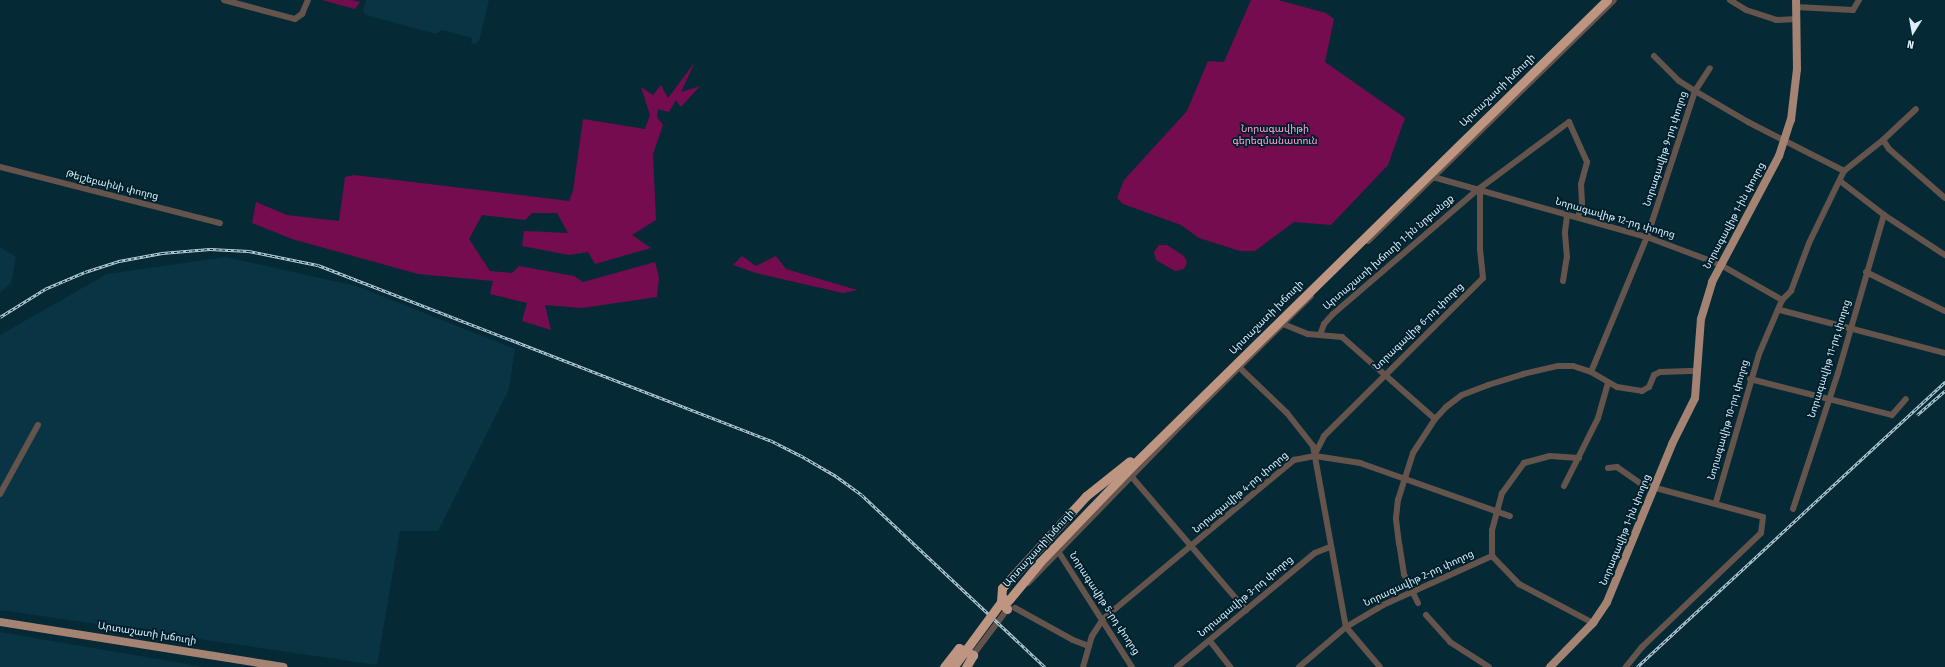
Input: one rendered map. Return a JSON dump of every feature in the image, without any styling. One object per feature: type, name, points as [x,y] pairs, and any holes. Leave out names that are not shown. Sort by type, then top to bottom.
[{"type":"highway","name":"Արտաշատի խճուղի","points":[[1009,604],[1037,558],[1130,461],[1600,0]]},
{"type":"highway","name":"Արտաշատի խճուղի","points":[[952,667],[1009,604],[1040,562],[1133,465],[1608,0]]},
{"type":"highway","points":[[952,667],[958,648],[973,655],[966,667]]},
{"type":"main road","name":"Նորագավիթ 1-ին փողոց","points":[[1550,667],[1593,623],[1616,584],[1654,486],[1695,398],[1701,319],[1720,264],[1769,176],[1785,140],[1796,90],[1796,3]]},
{"type":"main road","name":"Արտաշատի խճուղի","points":[[2,622],[284,667]]},
{"type":"street","points":[[224,0],[295,19],[302,14],[308,0]]},
{"type":"street","name":"Արտաշատի խճուղի","points":[[1009,604],[1131,476],[1283,324],[1614,0]]},
{"type":"street","points":[[1730,0],[1746,10],[1776,20],[1796,19]]},
{"type":"street","points":[[1796,3],[1853,10],[1859,0]]},
{"type":"street","points":[[1654,56],[1680,81],[1696,91],[1748,122],[1844,172]]},
{"type":"street","name":"Նորագավիթ 9-րդ փողոց","points":[[1591,372],[1647,238],[1696,91],[1710,68]]},
{"type":"street","name":"Նորագավիթ 10-րդ փողոց","points":[[1716,502],[1750,379],[1780,310],[1782,300],[1791,291],[1809,242],[1844,172],[1883,140],[1916,109]]},
{"type":"street","name":"Արտաշատի խճուղի 1-ին նրբանցք","points":[[1320,335],[1324,324],[1333,314],[1478,192],[1570,122],[1587,162],[1581,184],[1582,203],[1578,217]]},
{"type":"street","points":[[1883,140],[1889,149],[1945,198]]},
{"type":"street","name":"Թեյշեբաինի փողոց","points":[[0,167],[220,223]]},
{"type":"street","name":"Նորագավիթ 12-րդ փողոց","points":[[1433,178],[1478,192],[1578,217],[1647,238],[1720,264],[1782,300]]},
{"type":"street","points":[[1840,181],[1884,215],[1945,254]]},
{"type":"street","name":"Նորագավիթ 6-րդ փողոց","points":[[1315,456],[1324,436],[1483,278],[1480,248],[1478,192]]},
{"type":"street","points":[[1563,281],[1567,257],[1565,232],[1567,215]]},
{"type":"street","name":"Նորագավիթ 11-րդ փողոց","points":[[1793,509],[1852,327],[1866,272],[1884,215]]},
{"type":"street","points":[[1866,272],[1945,311]]},
{"type":"street","points":[[1780,310],[1852,327],[1945,353]]},
{"type":"street","points":[[1283,324],[1297,331],[1342,337],[1435,419]]},
{"type":"street","points":[[1418,603],[1404,574],[1396,518],[1404,477],[1413,454],[1435,419],[1462,395],[1523,374],[1559,366],[1573,366],[1591,372],[1608,383],[1642,391],[1649,387],[1654,375],[1660,372],[1697,370]]},
{"type":"street","points":[[1240,368],[1287,413],[1311,442],[1315,456],[1330,547],[1346,626],[1380,667]]},
{"type":"street","points":[[1750,379],[1830,398],[1892,415],[1906,399]]},
{"type":"street","points":[[1564,486],[1598,418],[1608,383]]},
{"type":"street","points":[[0,494],[38,425]]},
{"type":"street","name":"Նորագավիթ 4-րդ փողոց","points":[[1083,667],[1096,628],[1103,619],[1294,460],[1315,456],[1360,463],[1404,477],[1510,516]]},
{"type":"street","points":[[1579,458],[1550,456],[1524,463],[1502,493],[1492,530],[1492,556],[1519,584],[1593,623]]},
{"type":"street","points":[[1608,468],[1617,467],[1641,484],[1716,502],[1763,517],[1761,533],[1642,648],[1626,667]]},
{"type":"street","points":[[1131,476],[1246,610]]},
{"type":"street","name":"Նորագավիթ 3-րդ փողոց","points":[[1177,667],[1315,553],[1330,547]]},
{"type":"street","name":"Նորագավիթ 5-րդ փողոց","points":[[1058,552],[1103,619],[1132,667]]},
{"type":"street","name":"Նորագավիթ 2-րդ փողոց","points":[[1300,667],[1346,626],[1412,592],[1492,556]]},
{"type":"street","points":[[973,655],[1009,604],[1073,640],[1089,646]]},
{"type":"street","points":[[1426,614],[1450,642],[1489,667]]},
{"type":"street","points":[[1210,641],[1230,667]]},
{"type":"shaded area","points":[[366,0],[489,0],[479,41],[474,44],[471,43],[472,38],[442,30],[436,34],[366,15],[363,10]]},
{"type":"shaded area","points":[[0,247],[16,257],[11,283],[0,293]]},
{"type":"shaded area","points":[[226,257],[356,286],[515,349],[509,389],[438,531],[400,531],[377,665],[0,610],[0,335],[107,274]]},
{"type":"shaded area","points":[[0,632],[204,667],[0,667]]},
{"type":"green space","points":[[322,0],[351,0],[360,2],[355,9]]},
{"type":"green space","name":"Նորագավիթի գերեզմանատուն","points":[[1251,0],[1278,0],[1326,13],[1334,19],[1325,62],[1405,118],[1388,165],[1331,225],[1294,222],[1255,251],[1240,251],[1199,238],[1181,225],[1123,204],[1117,198],[1124,180],[1187,111],[1208,61],[1224,62]]},
{"type":"green space","points":[[695,62],[681,92],[700,86],[681,107],[676,100],[669,112],[658,109],[657,117],[663,125],[653,154],[656,220],[632,235],[651,248],[595,264],[588,252],[569,255],[522,246],[524,231],[568,233],[557,213],[532,213],[525,220],[482,215],[469,239],[490,271],[512,273],[519,266],[574,276],[583,282],[655,262],[659,277],[657,297],[582,308],[545,305],[551,330],[522,321],[527,303],[490,294],[493,281],[418,274],[292,239],[252,223],[256,202],[287,215],[339,221],[345,177],[354,175],[569,201],[573,191],[583,119],[645,129],[650,115],[641,87],[653,95],[661,85],[668,98]]},
{"type":"green space","points":[[1159,245],[1167,245],[1184,256],[1187,262],[1184,269],[1175,271],[1156,260],[1154,252]]},
{"type":"green space","points":[[742,256],[756,266],[776,256],[786,269],[857,290],[843,293],[756,273],[733,265]]},
{"type":"railway","points":[[0,317],[45,289],[85,272],[119,261],[162,253],[210,249],[249,251],[318,265],[770,440],[800,455],[836,476],[862,495],[1045,667]]},
{"type":"railway","points":[[1637,667],[1945,382]]},
{"type":"railway","points":[[1917,415],[1945,391]]}]
